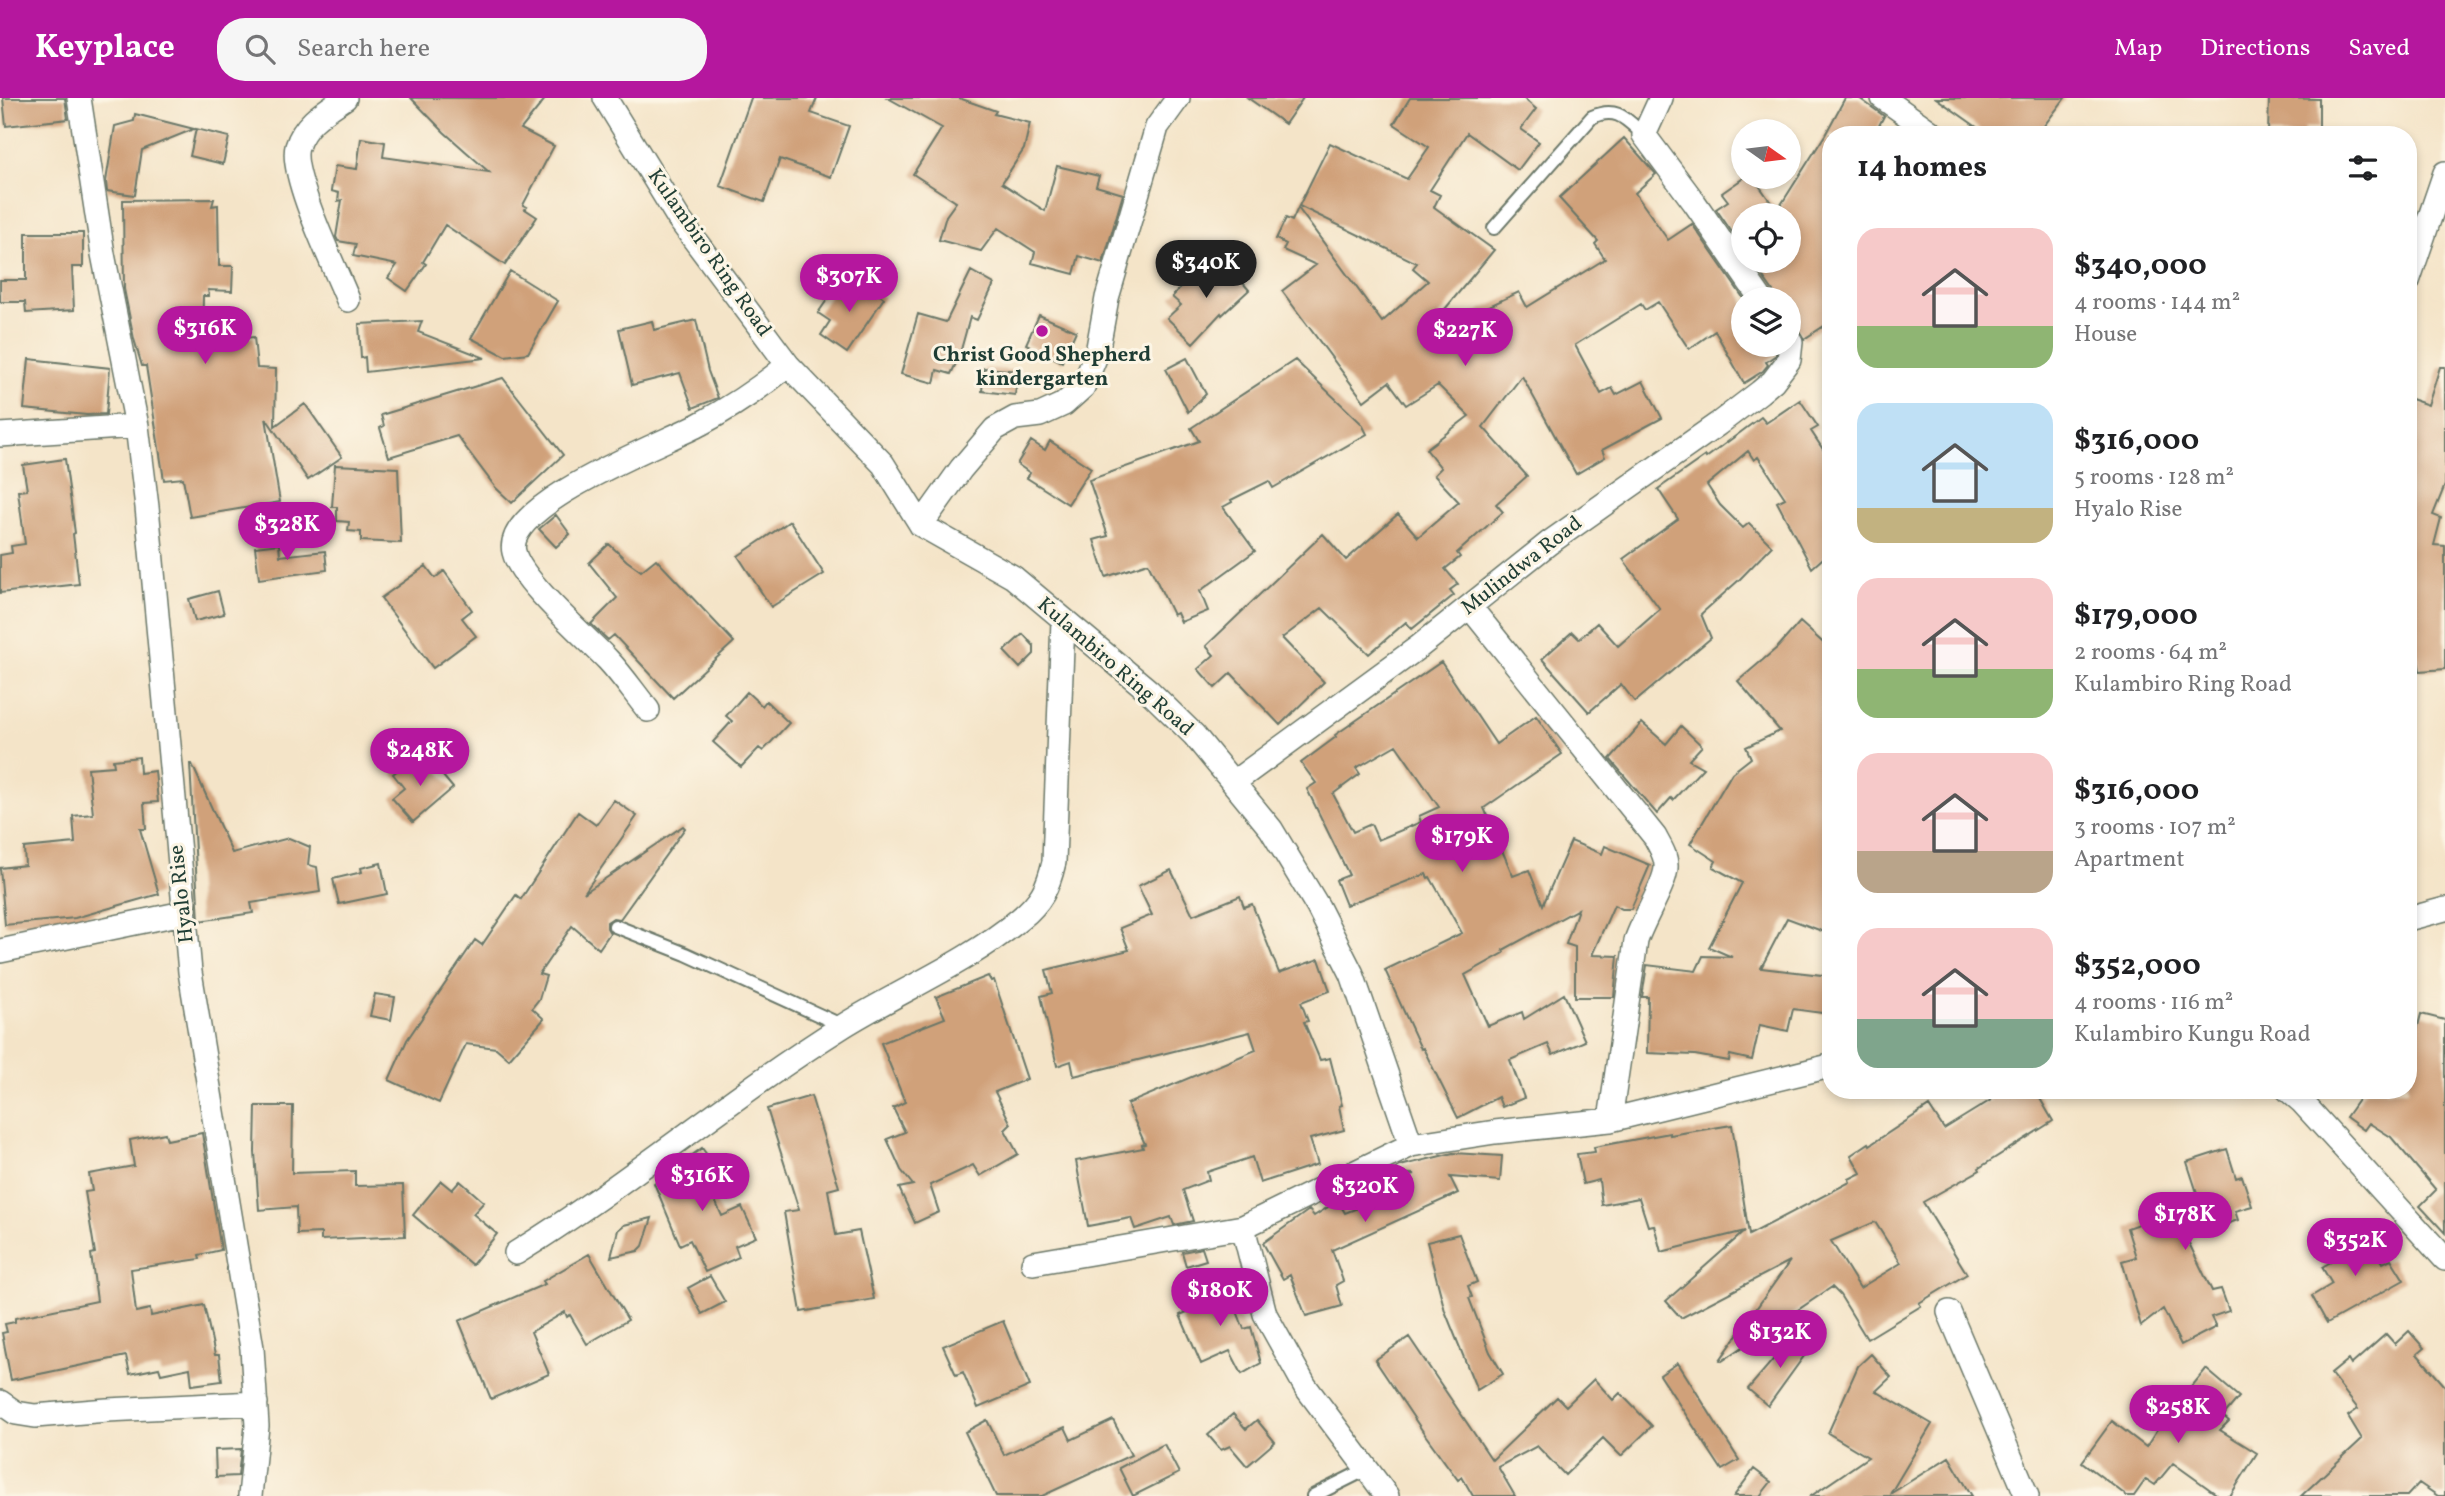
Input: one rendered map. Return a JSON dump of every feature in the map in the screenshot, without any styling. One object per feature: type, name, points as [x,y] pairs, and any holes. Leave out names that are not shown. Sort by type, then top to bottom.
[{"type":"street","name":"Hyalo Rise","points":[[79,98],[103,254],[136,426],[163,679],[183,913],[196,1016],[252,1348],[256,1403],[250,1496]]},
{"type":"street","points":[[345,98],[316,117],[303,133],[296,150],[299,177],[348,300]]},
{"type":"street","name":"Kulambiro Ring Road","points":[[605,98],[680,219],[788,365],[883,464],[921,525],[1013,577],[1149,691],[1194,735],[1271,829],[1318,907],[1352,974],[1411,1145]]},
{"type":"street","points":[[921,525],[961,469],[995,429],[1015,418],[1040,415],[1064,404],[1083,387],[1097,353],[1107,298],[1157,127],[1178,98]]},
{"type":"street","points":[[1661,98],[1644,135],[1753,287]]},
{"type":"street","points":[[1883,98],[1922,126]]},
{"type":"street","points":[[2417,255],[2445,173]]},
{"type":"street","name":"Mulindwa Road","points":[[1234,782],[1470,607],[1549,543],[1718,424],[1773,381],[1789,357]]},
{"type":"street","points":[[648,710],[611,663],[527,578],[513,551],[515,535],[530,515],[596,473],[696,426],[743,400],[788,365]]},
{"type":"street","points":[[0,436],[136,426]]},
{"type":"street","points":[[1470,607],[1655,837],[1664,853],[1667,869],[1636,941],[1610,1120]]},
{"type":"street","points":[[516,1254],[573,1218],[782,1067],[844,1026],[960,960],[1020,919],[1043,896],[1049,885],[1054,862],[1063,620]]},
{"type":"street","points":[[2417,917],[2445,909]]},
{"type":"street","points":[[0,951],[183,913]]},
{"type":"street","points":[[1033,1263],[1243,1227],[1411,1145],[1496,1132],[1610,1120],[1822,1068]]},
{"type":"street","points":[[2298,1099],[2445,1259]]},
{"type":"street","points":[[1243,1227],[1265,1314],[1305,1386],[1387,1496]]},
{"type":"street","points":[[1949,1312],[2027,1496]]},
{"type":"street","points":[[0,1402],[16,1413],[35,1416],[256,1403]]},
{"type":"lane","points":[[1494,228],[1592,117],[1603,112],[1614,112],[1644,135]]},
{"type":"lane","points":[[615,926],[686,954],[844,1026]]},
{"type":"lane","points":[[1313,1496],[1367,1469]]},
{"type":"building","points":[[3,98],[65,98],[68,119],[6,126]]},
{"type":"building","points":[[411,98],[546,98],[521,129],[554,146],[523,205],[537,217],[505,265],[445,225],[423,262],[426,264],[407,291],[388,278],[397,265],[353,256],[356,244],[338,241],[336,237],[342,200],[338,201],[339,193],[331,191],[335,166],[357,169],[361,138],[385,142],[383,157],[489,172]]},
{"type":"building","points":[[751,98],[817,98],[811,113],[849,126],[831,177],[780,159],[764,202],[720,186]]},
{"type":"building","points":[[888,98],[959,98],[996,111],[994,114],[1030,123],[1024,149],[1002,183],[1045,211],[1057,166],[1099,176],[1096,186],[1123,194],[1103,263],[1079,256],[1074,274],[1032,263],[1035,252],[998,228],[981,251],[939,240],[946,216],[956,202],[913,174],[942,128]]},
{"type":"building","points":[[1248,98],[1303,98],[1285,124]]},
{"type":"building","points":[[1410,98],[1523,98],[1536,109],[1521,129],[1539,142],[1518,170],[1467,133],[1430,190],[1440,195],[1434,207],[1494,250],[1421,338],[1519,292],[1527,307],[1605,259],[1595,244],[1598,241],[1559,198],[1624,138],[1656,174],[1635,193],[1668,240],[1692,224],[1736,287],[1731,287],[1731,357],[1773,357],[1766,362],[1768,365],[1763,371],[1744,383],[1715,331],[1689,349],[1658,302],[1645,310],[1641,304],[1575,345],[1601,394],[1612,388],[1616,395],[1643,381],[1662,418],[1602,450],[1605,457],[1576,474],[1522,376],[1483,427],[1527,476],[1496,504],[1503,512],[1457,553],[1460,557],[1445,569],[1458,584],[1450,590],[1454,595],[1412,629],[1406,622],[1369,654],[1322,608],[1282,638],[1324,682],[1280,725],[1231,673],[1215,688],[1198,669],[1214,655],[1206,646],[1323,534],[1346,560],[1398,514],[1418,537],[1459,502],[1434,475],[1441,468],[1426,449],[1469,416],[1438,385],[1406,405],[1389,382],[1364,401],[1282,291],[1316,265],[1283,250],[1286,244],[1276,239],[1286,218],[1292,221],[1298,208],[1382,322],[1428,281],[1413,268],[1417,263],[1299,206],[1330,143],[1407,179],[1429,147],[1394,124]]},
{"type":"building","points":[[1845,98],[1859,98],[1884,116],[1879,126],[1830,126]]},
{"type":"building","points":[[1936,98],[2065,98],[2044,126],[1975,126]]},
{"type":"building","points":[[2269,98],[2319,99],[2319,126],[2268,126]]},
{"type":"building","points":[[135,114],[194,129],[142,150],[135,195],[107,191],[106,181],[115,126],[134,121]]},
{"type":"building","points":[[196,129],[229,137],[223,164],[190,156]]},
{"type":"building","points":[[1822,140],[1822,327],[1804,339],[1801,334],[1801,287],[1770,287],[1760,273],[1801,273],[1801,203],[1782,203],[1791,189],[1801,189],[1801,173]]},
{"type":"building","points":[[1731,187],[1731,189],[1761,189],[1771,203],[1731,203],[1731,231],[1716,209],[1728,201],[1722,193]]},
{"type":"building","points":[[214,199],[212,206],[218,205],[219,266],[233,266],[232,291],[208,290],[209,296],[203,296],[202,342],[254,337],[257,368],[276,369],[275,426],[305,404],[342,457],[308,480],[266,418],[280,502],[190,517],[183,478],[164,480],[146,366],[142,366],[134,339],[124,289],[123,200]]},
{"type":"building","points":[[26,233],[83,233],[83,267],[72,267],[74,310],[26,313],[25,302],[0,302],[0,280],[26,280]]},
{"type":"building","points":[[1223,260],[1249,290],[1222,315],[1221,313],[1193,343],[1167,318],[1181,305],[1172,297],[1191,277],[1198,283]]},
{"type":"building","points":[[510,271],[558,301],[528,353],[505,356],[471,338]]},
{"type":"building","points":[[971,271],[994,284],[977,320],[970,317],[959,357],[951,374],[937,370],[934,383],[901,374],[918,314],[946,322]]},
{"type":"building","points":[[857,279],[884,298],[847,353],[821,335],[830,321],[818,313],[838,284],[849,291]]},
{"type":"building","points":[[1039,315],[1076,331],[1062,362],[1026,344]]},
{"type":"building","points":[[696,320],[708,371],[718,398],[693,408],[680,373],[632,385],[619,329],[652,321],[654,330]]},
{"type":"building","points":[[422,321],[418,332],[485,358],[366,372],[365,357],[361,358],[359,324]]},
{"type":"building","points":[[1187,358],[1206,394],[1188,412],[1166,369]]},
{"type":"building","points":[[29,359],[110,368],[106,414],[87,415],[24,409]]},
{"type":"building","points":[[1295,360],[1362,424],[1367,434],[1273,488],[1269,481],[1231,500],[1232,502],[1223,507],[1255,551],[1200,591],[1208,611],[1181,622],[1177,613],[1173,615],[1148,563],[1106,577],[1094,540],[1108,536],[1089,480],[1199,441],[1191,428]]},
{"type":"building","points":[[2440,367],[2445,367],[2445,485],[2433,515],[2441,518],[2434,545],[2445,546],[2445,669],[2420,671],[2417,654],[2417,401],[2428,405]]},
{"type":"building","points":[[984,368],[1018,371],[1015,395],[982,391]]},
{"type":"building","points":[[503,378],[563,455],[512,503],[496,488],[457,436],[389,457],[380,428],[384,426],[381,415]]},
{"type":"building","points":[[1800,400],[1818,427],[1811,431],[1822,448],[1822,559],[1812,568],[1777,502],[1785,498],[1758,457],[1754,460],[1748,451],[1707,485],[1720,505],[1743,528],[1749,523],[1772,546],[1701,614],[1711,638],[1635,702],[1621,684],[1589,712],[1542,659],[1572,632],[1579,639],[1597,623],[1618,646],[1660,609],[1623,559],[1678,519],[1658,489],[1761,417],[1766,423]]},
{"type":"building","points":[[1031,441],[1045,450],[1050,441],[1091,468],[1068,504],[1027,478],[1030,473],[1017,464]]},
{"type":"building","points":[[65,459],[79,584],[0,593],[0,555],[12,553],[11,546],[25,544],[18,491],[27,490],[23,465]]},
{"type":"building","points":[[335,465],[398,468],[401,543],[361,541],[361,532],[348,531],[349,522],[337,521],[337,507],[332,507]]},
{"type":"building","points":[[556,515],[570,534],[556,547],[539,529]]},
{"type":"building","points":[[790,521],[824,574],[771,607],[738,556]]},
{"type":"building","points":[[279,544],[280,556],[325,551],[327,570],[259,579],[255,547]]},
{"type":"building","points":[[609,544],[641,571],[656,559],[734,642],[673,698],[614,635],[608,640],[591,624],[617,598],[589,563]]},
{"type":"building","points":[[426,566],[435,578],[444,571],[472,610],[462,618],[476,636],[433,668],[381,598]]},
{"type":"building","points":[[218,591],[224,614],[195,621],[189,599]]},
{"type":"building","points":[[1800,622],[1822,642],[1822,931],[1787,918],[1761,968],[1822,975],[1822,1013],[1793,1009],[1788,1031],[1760,1025],[1752,1060],[1730,1055],[1729,1061],[1695,1055],[1647,1053],[1648,997],[1642,997],[1647,965],[1696,971],[1703,956],[1732,957],[1709,947],[1742,883],[1713,867],[1716,861],[1690,844],[1732,773],[1751,758],[1746,747],[1780,731],[1738,681],[1778,647]]},
{"type":"building","points":[[1023,634],[1034,646],[1034,654],[1020,668],[1004,651]]},
{"type":"building","points":[[1441,662],[1496,744],[1536,716],[1562,754],[1484,808],[1513,876],[1529,870],[1543,905],[1571,841],[1602,854],[1605,846],[1650,865],[1631,909],[1614,905],[1592,955],[1618,956],[1614,997],[1575,997],[1575,947],[1566,944],[1578,909],[1503,950],[1504,953],[1465,975],[1488,1026],[1522,1012],[1524,1019],[1564,994],[1585,1041],[1553,1055],[1548,1044],[1510,1060],[1524,1098],[1502,1107],[1498,1097],[1458,1118],[1423,1048],[1421,1049],[1385,970],[1462,933],[1430,877],[1426,874],[1346,905],[1336,880],[1349,875],[1307,789],[1316,783],[1301,763],[1336,737],[1335,735]],"holes":[[[1396,745],[1439,807],[1419,816],[1421,822],[1378,840],[1371,824],[1353,832],[1333,794],[1360,774],[1356,768]]]},
{"type":"building","points":[[747,692],[762,706],[766,701],[789,723],[763,751],[759,748],[741,767],[713,742],[732,721],[726,716]]},
{"type":"building","points":[[1642,723],[1666,744],[1681,726],[1702,746],[1689,760],[1703,768],[1657,814],[1610,759]]},
{"type":"building","points":[[414,756],[426,771],[433,764],[453,788],[413,822],[392,798],[404,788],[393,774]]},
{"type":"building","points":[[139,757],[140,773],[155,771],[158,802],[144,803],[146,829],[140,829],[159,894],[75,918],[5,925],[0,868],[25,865],[24,848],[75,843],[73,816],[93,814],[88,768],[114,766],[113,760]]},
{"type":"building","points":[[190,764],[232,853],[289,838],[310,847],[308,865],[317,867],[320,892],[251,903],[253,913],[199,921]]},
{"type":"building","points":[[614,800],[637,816],[584,893],[683,826],[685,828],[620,919],[613,918],[607,922],[610,933],[599,949],[572,926],[539,974],[546,976],[539,999],[532,1008],[544,1019],[509,1059],[496,1048],[466,1044],[439,1103],[389,1080],[407,1040],[475,940],[482,945],[516,895],[521,899],[578,812],[596,825]]},
{"type":"building","points":[[381,863],[387,894],[339,904],[333,879],[362,872],[361,868]]},
{"type":"building","points":[[1171,870],[1193,915],[1240,896],[1244,907],[1252,904],[1279,973],[1319,959],[1330,991],[1301,1002],[1308,1021],[1304,1022],[1320,1060],[1330,1058],[1342,1105],[1339,1106],[1344,1130],[1310,1139],[1318,1164],[1260,1183],[1252,1157],[1207,1172],[1209,1180],[1183,1190],[1193,1221],[1174,1225],[1171,1217],[1135,1229],[1131,1218],[1088,1226],[1076,1161],[1143,1148],[1142,1145],[1145,1144],[1127,1104],[1256,1050],[1250,1032],[1074,1076],[1071,1061],[1057,1066],[1041,996],[1052,993],[1046,970],[1129,950],[1120,928],[1152,915],[1138,886]]},
{"type":"building","points":[[988,976],[991,981],[994,980],[1027,1079],[995,1092],[1011,1124],[1005,1130],[1018,1154],[980,1176],[973,1165],[930,1185],[939,1212],[915,1223],[899,1188],[913,1185],[901,1170],[887,1139],[905,1132],[893,1108],[905,1102],[881,1043],[945,1018],[936,997]]},
{"type":"building","points":[[375,994],[395,997],[391,1020],[370,1016]]},
{"type":"building","points":[[2421,1014],[2445,1020],[2445,1233],[2420,1206],[2436,1190],[2391,1137],[2369,1123],[2364,1130],[2346,1117],[2359,1099],[2417,1099],[2417,1030]]},
{"type":"building","points":[[811,1096],[839,1187],[828,1190],[836,1235],[859,1231],[874,1299],[801,1312],[784,1212],[799,1210],[767,1109]]},
{"type":"building","points":[[1990,1099],[2040,1099],[2053,1121],[1979,1168],[1980,1170],[1923,1202],[1967,1274],[1867,1339],[1840,1295],[1832,1287],[1722,1361],[1720,1360],[1790,1261],[1681,1318],[1666,1301],[1745,1231],[1661,1252],[1654,1225],[1648,1226],[1639,1198],[1602,1205],[1599,1180],[1583,1184],[1577,1154],[1595,1152],[1594,1147],[1732,1125],[1749,1235],[1850,1182],[1849,1179],[1861,1173],[1851,1155],[1929,1106],[1944,1129]],"holes":[[[1875,1222],[1901,1263],[1860,1288],[1831,1241]]]},
{"type":"building","points":[[256,1106],[293,1106],[292,1173],[355,1171],[355,1186],[403,1185],[405,1236],[321,1240],[321,1233],[297,1234],[296,1207],[259,1210],[255,1152]]},
{"type":"building","points":[[165,1133],[167,1140],[202,1133],[221,1250],[199,1255],[200,1259],[131,1269],[136,1312],[150,1309],[151,1316],[204,1305],[215,1355],[219,1355],[222,1381],[192,1385],[190,1368],[161,1374],[159,1368],[130,1374],[126,1356],[11,1380],[2,1333],[7,1332],[5,1324],[15,1322],[15,1318],[97,1301],[91,1254],[95,1253],[85,1192],[92,1191],[89,1174],[134,1166],[130,1140]]},
{"type":"building","points":[[702,1148],[718,1170],[705,1179],[722,1216],[742,1207],[756,1237],[735,1246],[739,1257],[705,1272],[690,1240],[680,1245],[654,1183]]},
{"type":"building","points":[[2227,1149],[2236,1178],[2242,1176],[2252,1206],[2235,1211],[2238,1220],[2186,1237],[2212,1291],[2221,1289],[2229,1311],[2211,1317],[2216,1327],[2181,1345],[2163,1309],[2141,1326],[2122,1261],[2136,1257],[2127,1228],[2200,1202],[2187,1162]]},
{"type":"building","points":[[1453,1153],[1502,1156],[1500,1181],[1450,1177],[1458,1193],[1332,1250],[1343,1281],[1336,1285],[1342,1306],[1306,1316],[1290,1275],[1283,1279],[1263,1243],[1309,1210],[1314,1216],[1338,1201],[1345,1213],[1381,1199],[1379,1192],[1395,1186],[1393,1181],[1415,1174],[1390,1173],[1400,1166]]},
{"type":"building","points":[[441,1181],[452,1190],[460,1181],[484,1202],[473,1214],[497,1234],[472,1265],[413,1215]]},
{"type":"building","points":[[652,1218],[643,1246],[638,1251],[611,1257],[618,1230],[624,1225]]},
{"type":"building","points":[[2366,1232],[2383,1263],[2391,1259],[2404,1280],[2327,1323],[2312,1296],[2332,1284],[2322,1267],[2345,1254],[2341,1246]]},
{"type":"building","points":[[1459,1234],[1477,1282],[1468,1286],[1472,1297],[1469,1298],[1490,1352],[1503,1374],[1477,1390],[1445,1311],[1427,1242]]},
{"type":"building","points":[[1202,1248],[1206,1260],[1186,1266],[1182,1252]]},
{"type":"building","points":[[589,1254],[628,1320],[587,1344],[570,1315],[567,1317],[565,1312],[531,1332],[549,1374],[491,1399],[459,1321],[545,1284],[543,1281]]},
{"type":"building","points":[[710,1276],[725,1302],[702,1314],[688,1288]]},
{"type":"building","points":[[1224,1278],[1244,1329],[1251,1327],[1261,1363],[1242,1374],[1230,1351],[1201,1364],[1180,1315],[1199,1307],[1193,1299],[1212,1283]]},
{"type":"building","points":[[1003,1321],[1030,1386],[978,1408],[963,1372],[956,1375],[943,1346]]},
{"type":"building","points":[[2409,1331],[2424,1348],[2417,1354],[2445,1386],[2445,1496],[2438,1496],[2419,1483],[2407,1496],[2301,1496],[2362,1439],[2348,1416],[2358,1409],[2331,1374],[2348,1360],[2351,1365],[2386,1334],[2395,1344]]},
{"type":"building","points":[[1796,1333],[1812,1345],[1768,1406],[1748,1389]]},
{"type":"building","points":[[1409,1337],[1492,1460],[1557,1397],[1566,1406],[1594,1379],[1613,1400],[1620,1393],[1652,1426],[1621,1456],[1603,1438],[1565,1475],[1537,1446],[1498,1467],[1515,1496],[1473,1496],[1462,1477],[1458,1480],[1426,1436],[1375,1360]]},
{"type":"building","points":[[1871,1354],[1891,1377],[1876,1391],[1932,1424],[1890,1494],[1949,1457],[1972,1496],[1811,1496],[1868,1457],[1828,1433],[1858,1366]]},
{"type":"building","points":[[1678,1363],[1739,1460],[1722,1470],[1660,1375]]},
{"type":"building","points":[[2206,1369],[2239,1397],[2223,1416],[2229,1421],[2220,1430],[2257,1453],[2230,1496],[2219,1496],[2173,1463],[2155,1485],[2146,1479],[2134,1496],[2127,1496],[2082,1462],[2112,1421],[2146,1447],[2161,1424]]},
{"type":"building","points":[[1233,1414],[1246,1429],[1257,1420],[1275,1442],[1247,1466],[1230,1446],[1221,1450],[1208,1435]]},
{"type":"building","points":[[987,1420],[1004,1455],[1065,1427],[1071,1440],[1113,1420],[1131,1455],[1042,1496],[996,1496],[965,1432]]},
{"type":"building","points":[[1164,1444],[1179,1473],[1133,1496],[1119,1468]]},
{"type":"building","points":[[241,1449],[238,1476],[216,1477],[215,1450]]},
{"type":"building","points":[[1754,1469],[1771,1482],[1760,1496],[1734,1496]]},
{"type":"place","name":"Christ Good Shepherd kindergarten","points":[[1042,331]]}]
